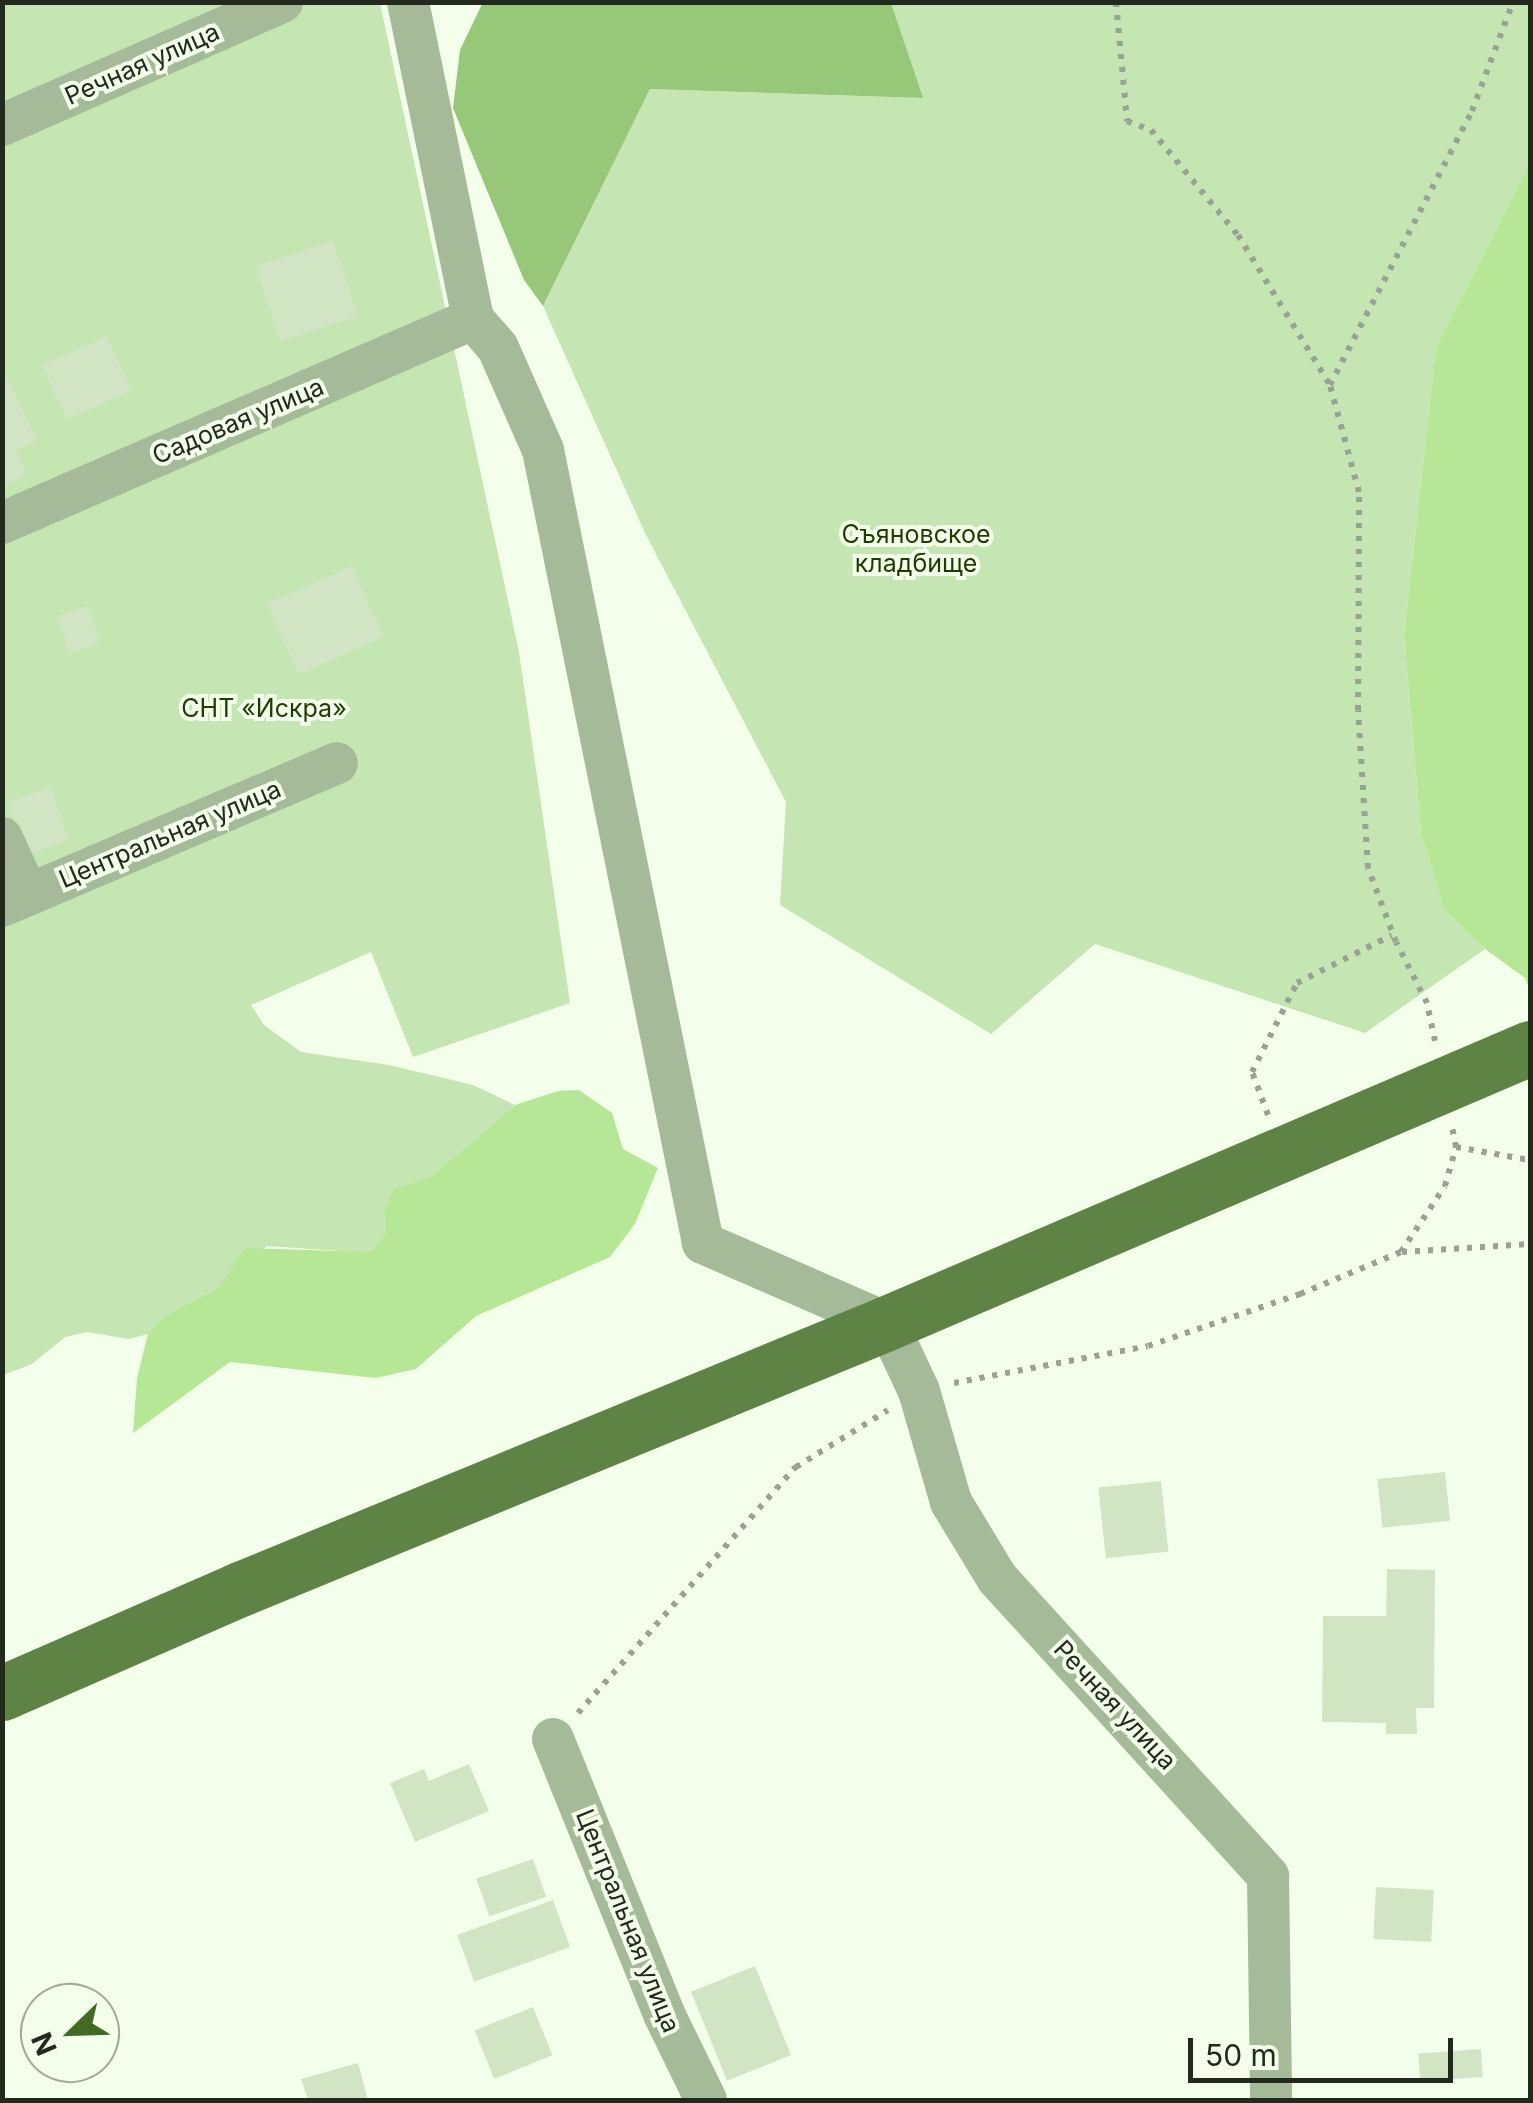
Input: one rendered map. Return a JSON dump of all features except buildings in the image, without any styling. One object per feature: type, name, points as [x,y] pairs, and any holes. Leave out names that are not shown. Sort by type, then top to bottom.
[{"type":"main road","points":[[2,1693],[348,1544],[887,1323],[1530,1048]]},
{"type":"street","name":"Речная улица","points":[[2,125],[282,2]]},
{"type":"street","points":[[408,2],[473,319],[498,348],[543,450],[703,1243],[887,1323]]},
{"type":"street","name":"Садовая улица","points":[[2,523],[473,319]]},
{"type":"street","name":"Центральная улица","points":[[2,903],[337,763]]},
{"type":"street","points":[[2,838],[20,878],[2,903]]},
{"type":"street","name":"Речная улица","points":[[887,1323],[920,1390],[951,1502],[996,1578],[1268,1876],[1271,2100]]},
{"type":"street","name":"Центральная улица","points":[[554,1739],[664,2014],[706,2100]]},
{"type":"path","points":[[1116,2],[1127,122],[1151,130],[1238,235],[1332,388],[1359,492],[1358,710],[1368,868],[1392,934],[1427,1002],[1438,1057]]},
{"type":"path","points":[[1332,388],[1472,111],[1513,2]]},
{"type":"path","points":[[1252,1072],[1297,984],[1392,934]]},
{"type":"path","points":[[1401,1252],[1445,1186],[1456,1147],[1449,1111]]},
{"type":"path","points":[[1456,1147],[1530,1160]]},
{"type":"path","points":[[554,1739],[650,1636],[796,1467],[920,1390],[1148,1346],[1300,1294],[1401,1252],[1530,1244]]},
{"type":"green space","name":"СНТ «Искра»","points":[[3,3],[380,3],[519,652],[570,1003],[413,1057],[371,952],[251,1005],[264,1025],[301,1052],[389,1065],[473,1085],[515,1105],[432,1176],[393,1189],[384,1211],[386,1234],[371,1253],[267,1246],[219,1287],[165,1316],[148,1334],[129,1339],[87,1332],[65,1337],[32,1364],[3,1375]]},
{"type":"green space","name":"Съяновское кладбище","points":[[891,3],[1530,3],[1530,163],[1436,348],[1404,635],[1421,833],[1444,909],[1485,949],[1365,1033],[1095,944],[991,1034],[780,905],[786,802],[645,533],[543,306],[650,89],[922,98]]},
{"type":"shaded area","points":[[483,2],[891,3],[923,98],[650,89],[543,306],[524,280],[453,108],[460,50]]},
{"type":"shaded area","points":[[1530,163],[1530,990],[1525,978],[1485,949],[1444,909],[1421,833],[1404,635],[1436,348]]},
{"type":"shaded area","points":[[579,1090],[612,1113],[623,1149],[658,1168],[635,1224],[610,1257],[476,1316],[416,1369],[376,1378],[230,1362],[133,1433],[137,1378],[148,1334],[165,1316],[219,1287],[245,1248],[371,1252],[386,1234],[384,1211],[393,1189],[432,1176],[515,1105],[558,1091]]}]
